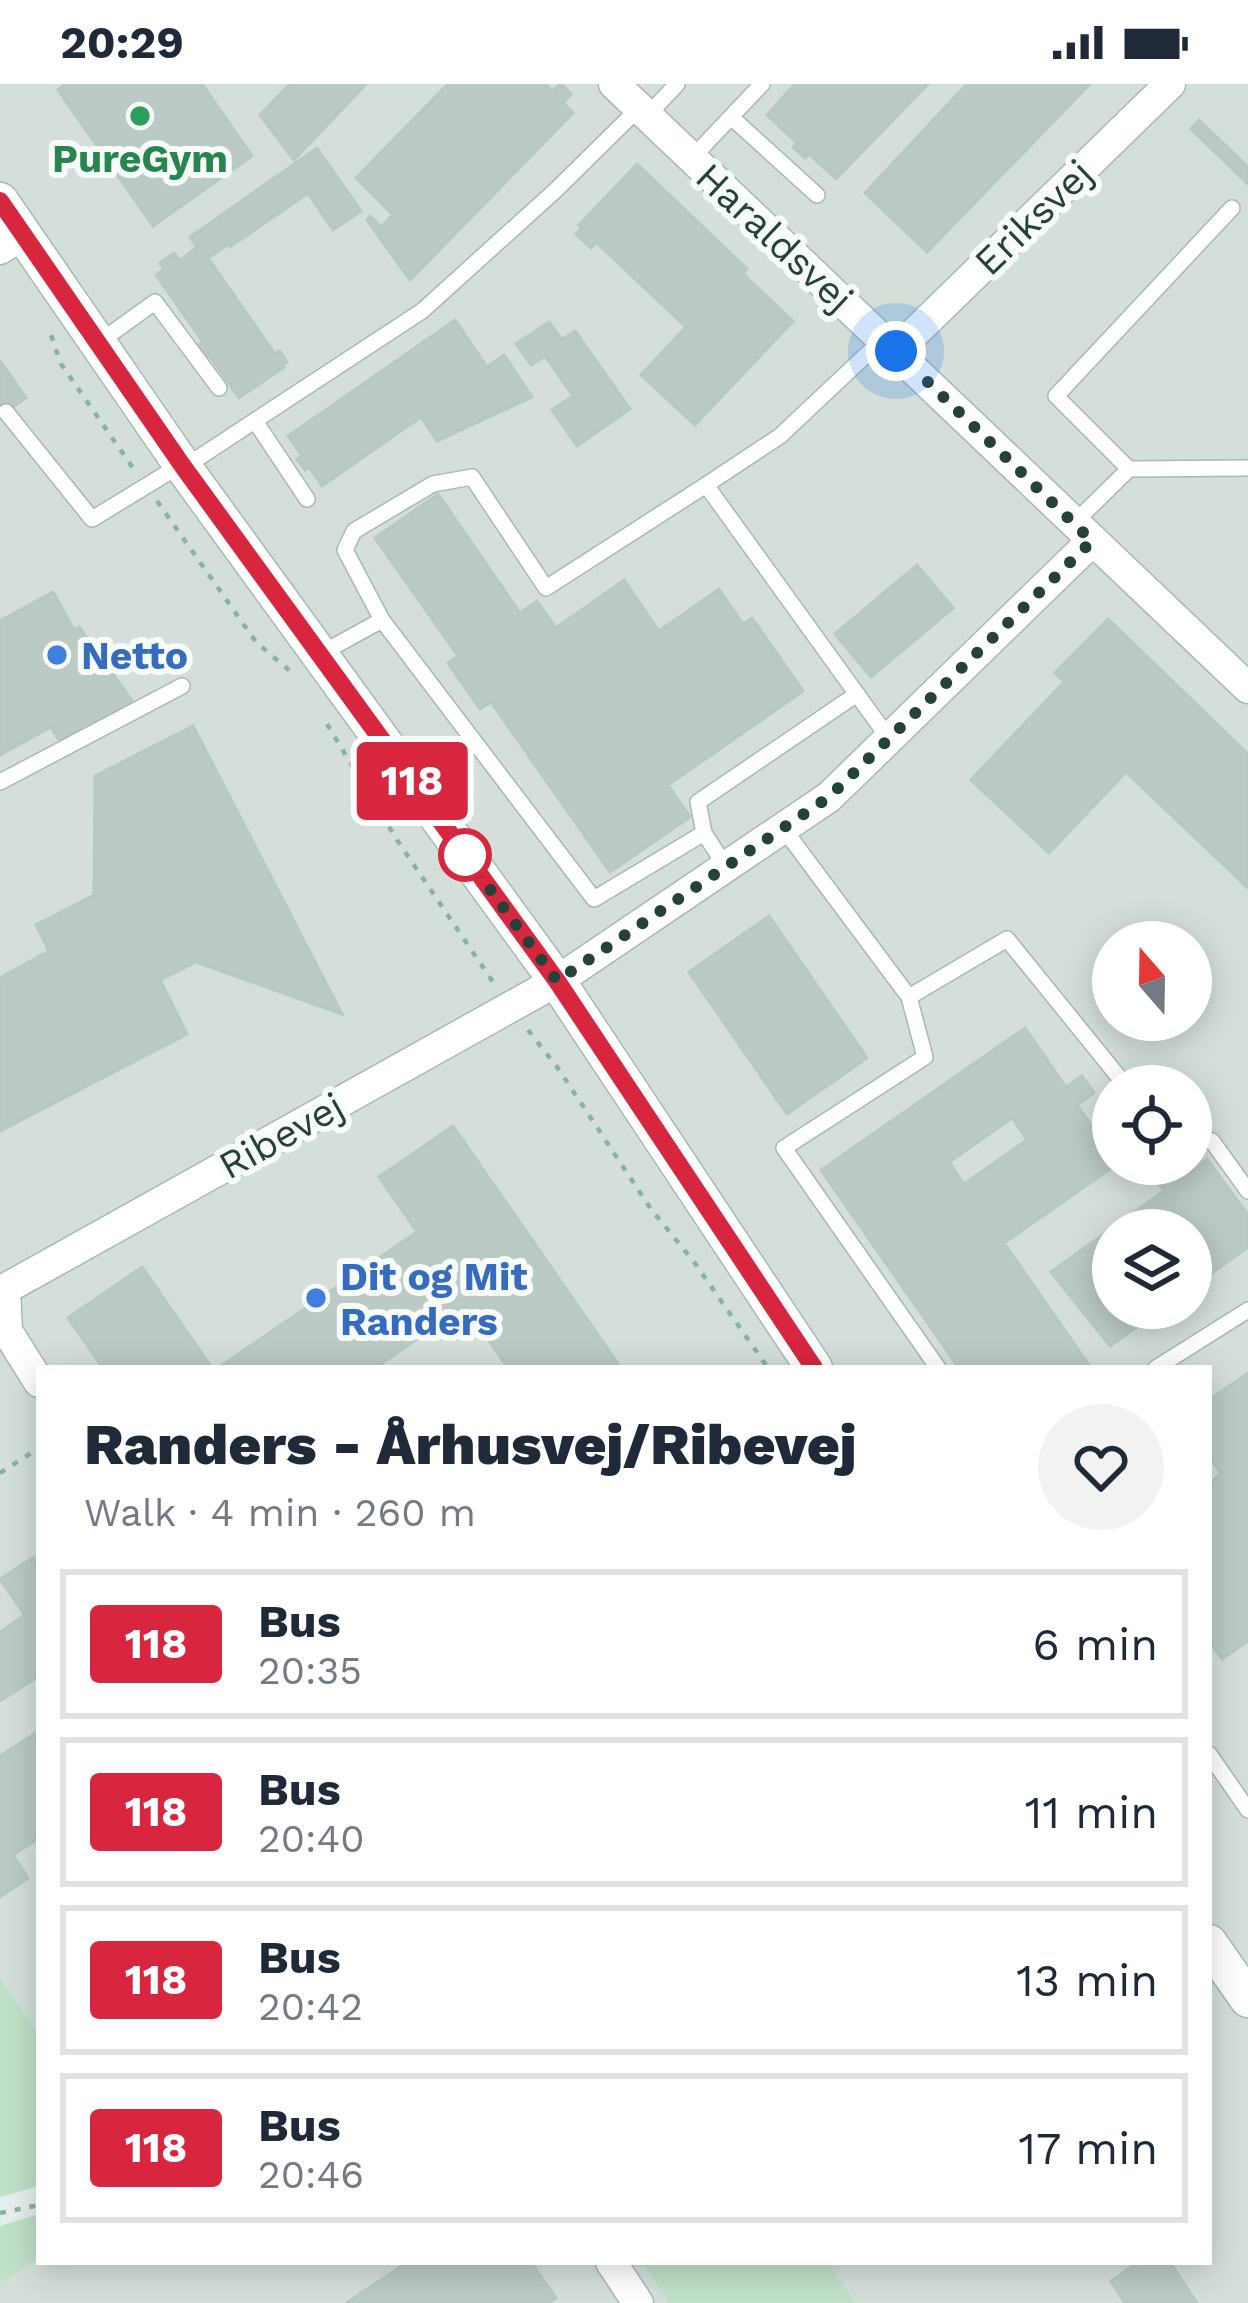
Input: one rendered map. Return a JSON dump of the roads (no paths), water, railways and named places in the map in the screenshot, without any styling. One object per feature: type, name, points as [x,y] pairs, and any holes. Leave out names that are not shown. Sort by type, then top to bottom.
[{"type":"main road","points":[[0,201],[11,242],[98,343],[183,466],[310,668],[557,981],[812,1365]]},
{"type":"main road","points":[[1212,1947],[1248,1999]]},
{"type":"street","name":"Haraldsvej","points":[[614,84],[1248,688]]},
{"type":"street","name":"Eriksvej","points":[[890,345],[1170,84]]},
{"type":"street","name":"Ribevej","points":[[36,1377],[7,1331],[3,1289],[557,981],[829,797],[890,740],[1083,532]]},
{"type":"street","points":[[613,2265],[638,2303]]},
{"type":"lane","points":[[6,412],[92,519],[255,421],[422,311],[677,84]]},
{"type":"lane","points":[[692,158],[762,84]]},
{"type":"lane","points":[[730,117],[817,195]]},
{"type":"lane","points":[[1232,208],[1056,396],[1129,469],[1248,468]]},
{"type":"lane","points":[[98,343],[155,302],[219,388]]},
{"type":"lane","points":[[704,833],[594,899],[382,620],[345,550],[354,531],[433,484],[472,477],[546,588],[780,436],[890,345]]},
{"type":"lane","points":[[255,421],[308,499]]},
{"type":"lane","points":[[1083,532],[1129,469]]},
{"type":"lane","points":[[706,485],[890,740]]},
{"type":"lane","points":[[310,668],[382,620]]},
{"type":"lane","points":[[0,782],[182,686]]},
{"type":"lane","points":[[726,866],[704,833],[698,802],[857,694]]},
{"type":"lane","points":[[783,829],[909,997],[925,1057],[784,1148],[936,1365]]},
{"type":"lane","points":[[909,997],[1007,939],[1109,1065]]},
{"type":"lane","points":[[1212,1142],[1248,1191]]},
{"type":"lane","points":[[1161,1365],[1248,1310]]},
{"type":"lane","points":[[1212,1758],[1248,1810]]},
{"type":"place","name":"PureGym","points":[[140,116]]},
{"type":"place","name":"Netto","points":[[57,655]]},
{"type":"place","name":"Dit og Mit Randers","points":[[316,1298]]}]
